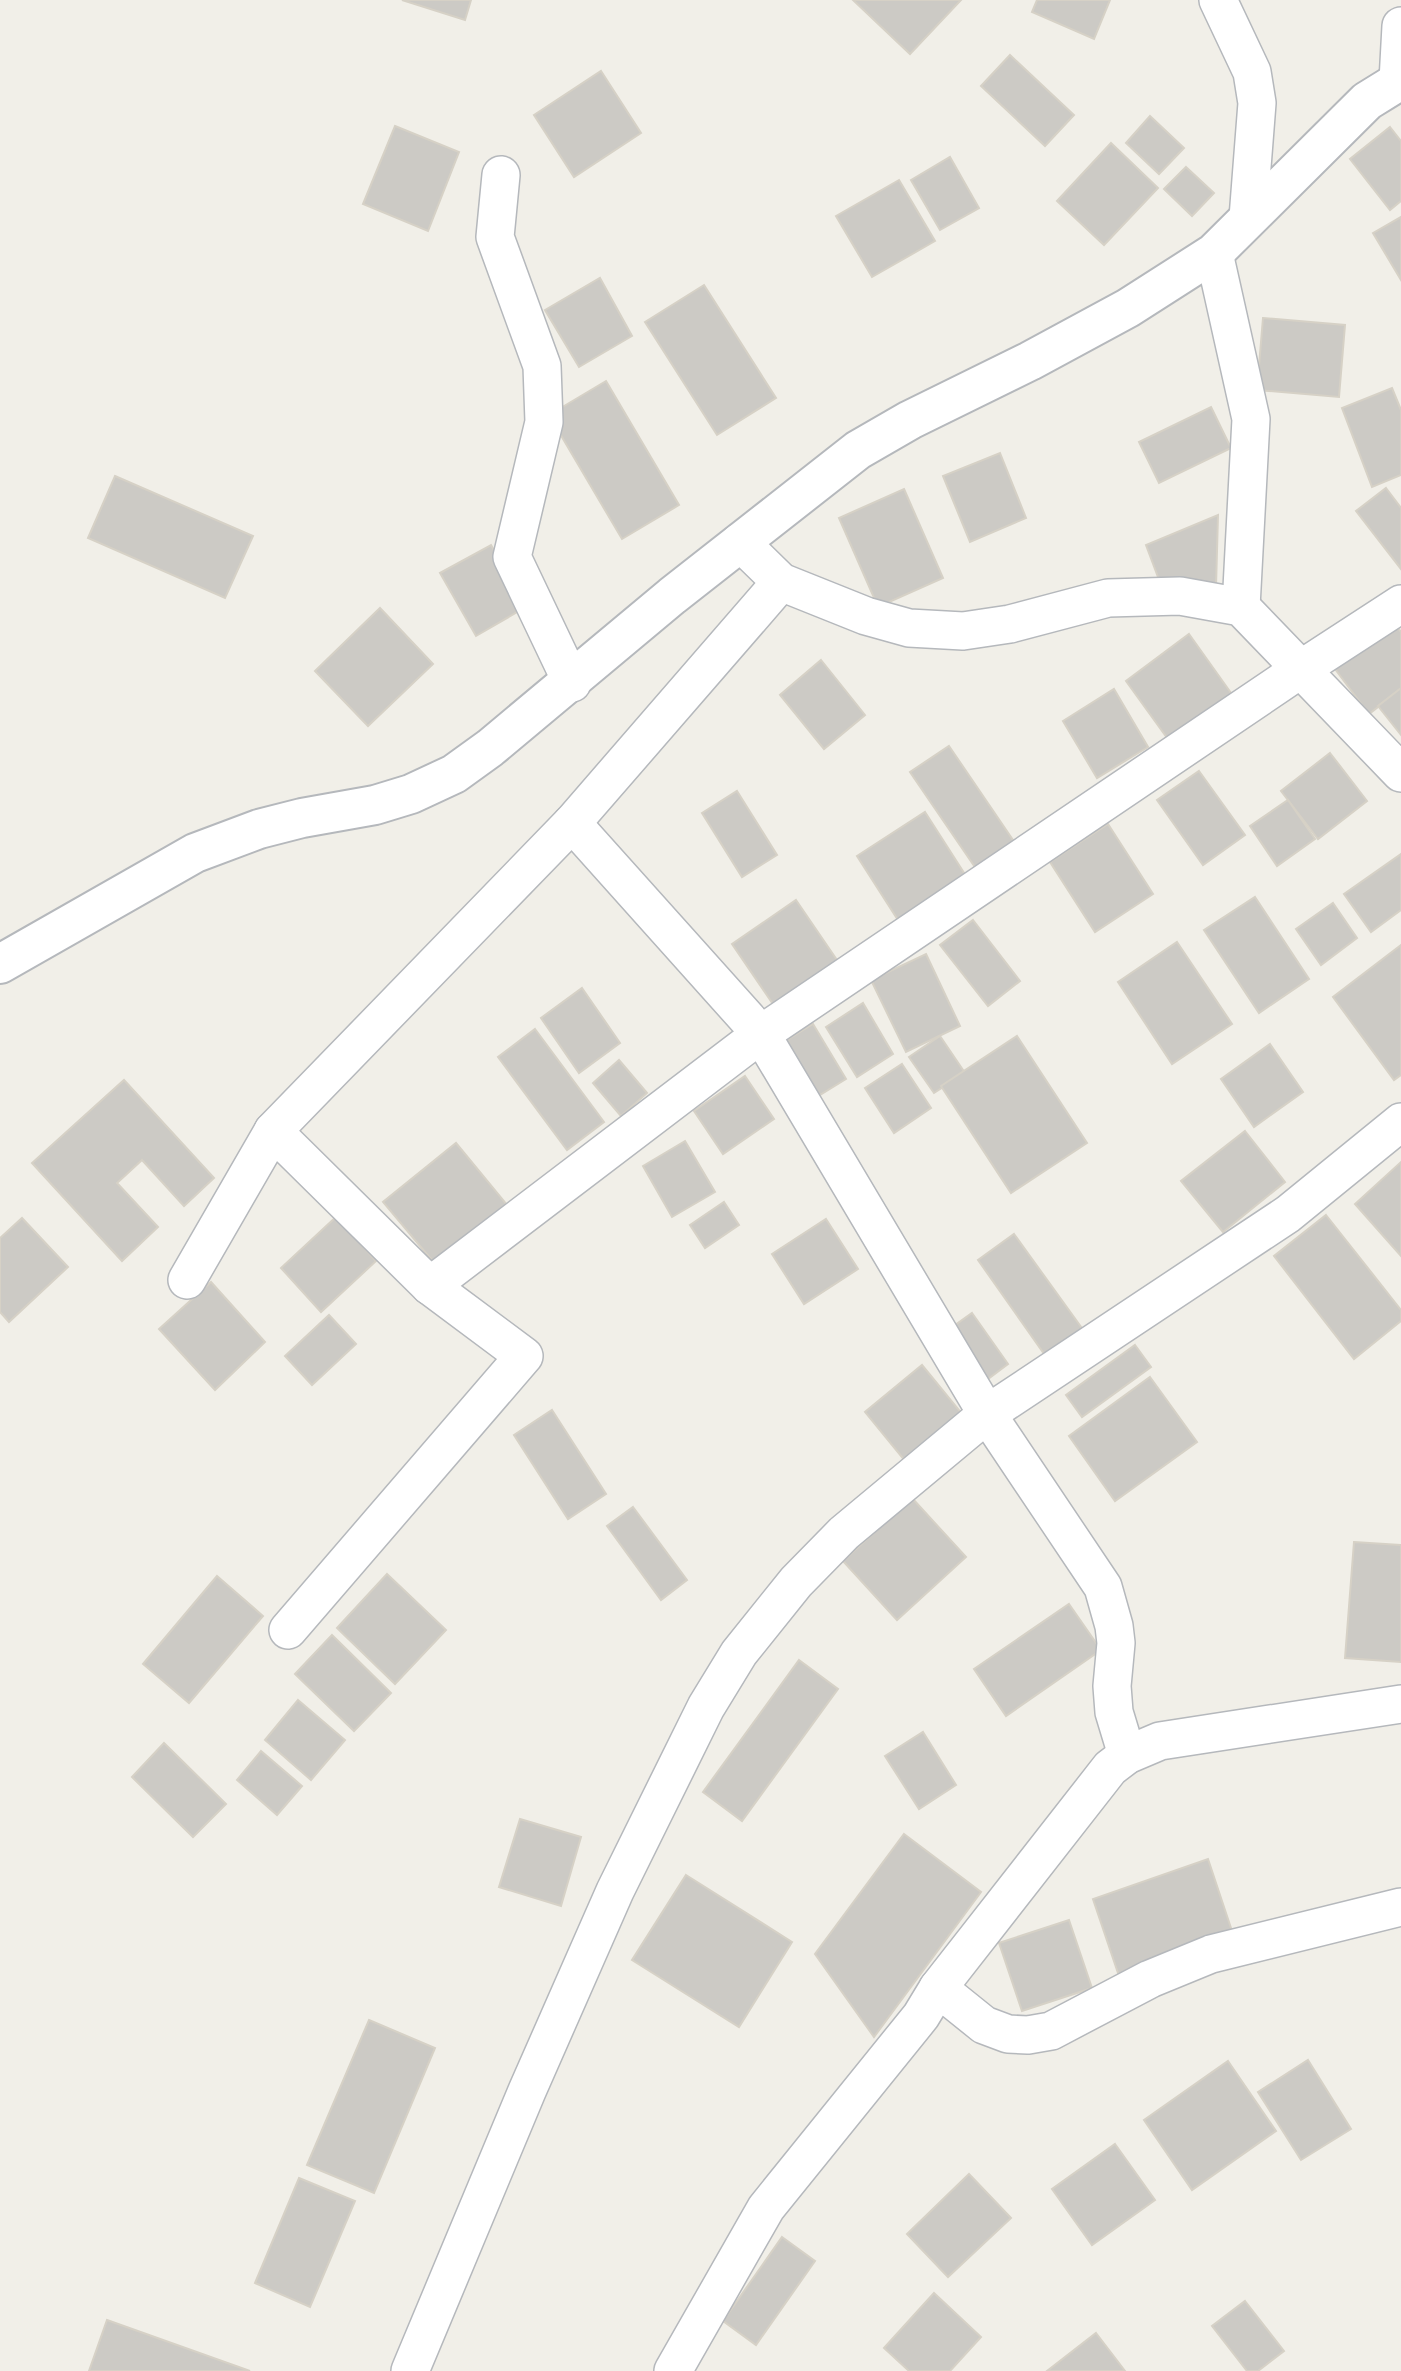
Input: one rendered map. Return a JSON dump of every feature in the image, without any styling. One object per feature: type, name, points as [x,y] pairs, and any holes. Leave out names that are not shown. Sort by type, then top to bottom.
[{"type":"street","points":[[1218,0],[1252,72],[1255,93],[1248,218]]},
{"type":"street","points":[[0,964],[195,853],[259,829],[375,805],[411,794],[454,774],[572,683],[740,542],[858,450],[910,420],[1030,361],[1128,308],[1214,253],[1367,101],[1400,81],[1401,26]]},
{"type":"street","points":[[502,175],[495,237],[542,366],[543,377],[544,422],[512,557],[572,683]]},
{"type":"street","points":[[1214,253],[1251,419],[1241,607]]},
{"type":"street","points":[[740,542],[781,582],[866,616],[909,628],[963,631],[1010,624],[1108,598],[1180,596],[1241,607],[1401,773]]},
{"type":"street","points":[[187,1280],[272,1131],[572,823],[781,582]]},
{"type":"street","points":[[430,1286],[761,1034],[1401,604]]},
{"type":"street","points":[[572,823],[761,1034],[987,1415],[1103,1587],[1115,1626],[1112,1686],[1114,1712],[1127,1755]]},
{"type":"street","points":[[410,2371],[527,2091],[610,1903],[706,1707],[739,1653],[796,1582],[844,1533],[987,1415],[1288,1214],[1401,1122]]},
{"type":"street","points":[[272,1131],[430,1286],[524,1356],[288,1630]]},
{"type":"street","points":[[673,2371],[766,2208],[921,2017],[938,1989],[1110,1768],[1127,1755],[1160,1741],[1401,1704]]},
{"type":"street","points":[[938,1989],[984,2025],[1008,2034],[1028,2035],[1051,2031],[1150,1979],[1211,1954],[1401,1907]]},
{"type":"building","points":[[402,0],[471,0],[465,20]]},
{"type":"building","points":[[853,0],[961,0],[910,54]]},
{"type":"building","points":[[1037,0],[1110,0],[1094,39],[1032,12]]},
{"type":"building","points":[[1010,55],[1074,115],[1045,146],[981,86]]},
{"type":"building","points":[[601,71],[641,133],[574,177],[534,115]]},
{"type":"building","points":[[1150,116],[1184,148],[1159,174],[1126,143]]},
{"type":"building","points":[[395,126],[459,152],[428,231],[363,204]]},
{"type":"building","points":[[1390,127],[1401,141],[1401,201],[1390,210],[1350,159]]},
{"type":"building","points":[[1111,143],[1158,188],[1104,245],[1057,201]]},
{"type":"building","points":[[950,157],[979,208],[940,230],[911,180]]},
{"type":"building","points":[[1186,167],[1214,193],[1192,216],[1164,189]]},
{"type":"building","points":[[899,180],[935,241],[872,277],[836,216]]},
{"type":"building","points":[[1401,217],[1401,280],[1373,233]]},
{"type":"building","points":[[600,278],[632,336],[579,367],[545,310]]},
{"type":"building","points":[[704,285],[776,398],[717,435],[645,322]]},
{"type":"building","points":[[1263,318],[1345,325],[1339,397],[1257,390]]},
{"type":"building","points":[[606,381],[679,505],[622,539],[549,415]]},
{"type":"building","points":[[1392,388],[1401,410],[1401,475],[1372,487],[1342,408]]},
{"type":"building","points":[[1211,407],[1231,448],[1159,483],[1139,442]]},
{"type":"building","points":[[1000,453],[1026,518],[970,542],[943,476]]},
{"type":"building","points":[[115,476],[253,536],[225,598],[88,538]]},
{"type":"building","points":[[1386,488],[1401,508],[1401,569],[1356,511]]},
{"type":"building","points":[[904,489],[943,578],[878,607],[839,518]]},
{"type":"building","points":[[1218,515],[1216,587],[1161,585],[1146,545]]},
{"type":"building","points":[[491,545],[526,607],[476,636],[440,573]]},
{"type":"building","points":[[380,608],[433,664],[368,726],[315,671]]},
{"type":"building","points":[[1395,624],[1401,632],[1401,689],[1369,714],[1335,669]]},
{"type":"building","points":[[1189,634],[1236,700],[1173,746],[1126,681]]},
{"type":"building","points":[[821,660],[865,715],[824,749],[780,695]]},
{"type":"building","points":[[1401,688],[1401,735],[1378,706]]},
{"type":"building","points":[[1114,689],[1148,747],[1097,778],[1063,721]]},
{"type":"building","points":[[949,746],[1015,843],[977,870],[910,772]]},
{"type":"building","points":[[1330,753],[1367,801],[1318,839],[1281,791]]},
{"type":"building","points":[[1199,771],[1245,835],[1203,865],[1157,800]]},
{"type":"building","points":[[737,791],[777,855],[742,877],[702,813]]},
{"type":"building","points":[[1288,800],[1315,839],[1277,866],[1250,826]]},
{"type":"building","points":[[925,812],[966,876],[898,920],[857,856]]},
{"type":"building","points":[[1108,824],[1153,894],[1095,932],[1050,862]]},
{"type":"building","points":[[1401,854],[1401,910],[1371,932],[1344,894]]},
{"type":"building","points":[[1255,897],[1309,979],[1259,1013],[1204,930]]},
{"type":"building","points":[[796,900],[839,963],[775,1007],[732,944]]},
{"type":"building","points":[[1333,903],[1357,938],[1321,965],[1296,929]]},
{"type":"building","points":[[973,920],[1020,981],[988,1006],[940,945]]},
{"type":"building","points":[[1177,942],[1232,1024],[1172,1064],[1118,982]]},
{"type":"building","points":[[1401,945],[1401,1075],[1394,1080],[1333,997]]},
{"type":"building","points":[[926,954],[960,1026],[906,1052],[871,980]]},
{"type":"building","points":[[582,988],[620,1043],[579,1073],[541,1018]]},
{"type":"building","points":[[863,1003],[893,1054],[857,1077],[826,1027]]},
{"type":"building","points":[[813,1024],[846,1079],[810,1101],[777,1046]]},
{"type":"building","points":[[535,1029],[604,1122],[567,1150],[498,1057]]},
{"type":"building","points":[[940,1036],[965,1073],[934,1093],[909,1057]]},
{"type":"building","points":[[1017,1036],[1087,1143],[1011,1193],[941,1086]]},
{"type":"building","points":[[1270,1044],[1303,1092],[1254,1127],[1221,1079]]},
{"type":"building","points":[[619,1060],[647,1093],[621,1116],[593,1083]]},
{"type":"building","points":[[902,1064],[931,1108],[894,1133],[865,1088]]},
{"type":"building","points":[[745,1076],[774,1119],[723,1154],[694,1111]]},
{"type":"building","points":[[124,1080],[214,1178],[184,1206],[142,1160],[117,1183],[158,1227],[122,1261],[32,1163]]},
{"type":"building","points":[[1245,1131],[1285,1182],[1223,1232],[1181,1181]]},
{"type":"building","points":[[685,1141],[715,1192],[672,1217],[643,1166]]},
{"type":"building","points":[[456,1143],[508,1206],[436,1265],[383,1202]]},
{"type":"building","points":[[1401,1162],[1401,1256],[1355,1204]]},
{"type":"building","points":[[724,1202],[739,1225],[705,1248],[690,1225]]},
{"type":"building","points":[[1326,1215],[1401,1310],[1401,1321],[1354,1359],[1274,1256]]},
{"type":"building","points":[[336,1217],[376,1261],[321,1312],[281,1268]]},
{"type":"building","points":[[22,1218],[68,1267],[9,1322],[0,1312],[0,1238]]},
{"type":"building","points":[[826,1219],[858,1269],[804,1304],[772,1254]]},
{"type":"building","points":[[1014,1234],[1084,1331],[1047,1358],[978,1260]]},
{"type":"building","points":[[211,1282],[265,1342],[215,1390],[159,1329]]},
{"type":"building","points":[[972,1313],[1008,1364],[980,1385],[944,1333]]},
{"type":"building","points":[[329,1315],[356,1344],[312,1385],[285,1356]]},
{"type":"building","points":[[1135,1345],[1151,1367],[1082,1417],[1066,1395]]},
{"type":"building","points":[[922,1365],[963,1415],[906,1462],[865,1412]]},
{"type":"building","points":[[1150,1377],[1197,1442],[1115,1501],[1069,1436]]},
{"type":"building","points":[[552,1410],[606,1494],[568,1519],[514,1435]]},
{"type":"building","points":[[912,1498],[966,1557],[897,1620],[843,1561]]},
{"type":"building","points":[[633,1507],[687,1580],[661,1600],[607,1526]]},
{"type":"building","points":[[1354,1542],[1401,1545],[1401,1662],[1345,1658]]},
{"type":"building","points":[[387,1574],[446,1630],[395,1684],[337,1628]]},
{"type":"building","points":[[217,1576],[263,1616],[189,1703],[143,1664]]},
{"type":"building","points":[[1069,1604],[1101,1650],[1006,1716],[974,1669]]},
{"type":"building","points":[[332,1635],[391,1693],[354,1731],[295,1674]]},
{"type":"building","points":[[799,1660],[838,1689],[742,1821],[703,1792]]},
{"type":"building","points":[[298,1700],[345,1740],[311,1780],[265,1740]]},
{"type":"building","points":[[923,1732],[956,1785],[919,1809],[885,1756]]},
{"type":"building","points":[[164,1743],[226,1804],[193,1837],[132,1777]]},
{"type":"building","points":[[261,1751],[302,1786],[277,1815],[237,1780]]},
{"type":"building","points":[[520,1819],[581,1837],[561,1906],[499,1887]]},
{"type":"building","points":[[904,1834],[981,1892],[874,2037],[815,1954]]},
{"type":"building","points":[[1208,1859],[1234,1937],[1119,1976],[1093,1899]]},
{"type":"building","points":[[686,1875],[792,1942],[739,2027],[632,1960]]},
{"type":"building","points":[[1069,1920],[1092,1988],[1022,2011],[999,1943]]},
{"type":"building","points":[[369,2020],[435,2048],[374,2193],[307,2165]]},
{"type":"building","points":[[1308,2060],[1351,2129],[1301,2160],[1258,2092]]},
{"type":"building","points":[[1228,2061],[1276,2131],[1192,2190],[1144,2120]]},
{"type":"building","points":[[1115,2144],[1155,2200],[1092,2245],[1052,2189]]},
{"type":"building","points":[[969,2174],[1011,2218],[948,2277],[907,2234]]},
{"type":"building","points":[[299,2178],[355,2201],[310,2307],[255,2283]]},
{"type":"building","points":[[782,2237],[815,2261],[756,2345],[723,2321]]},
{"type":"building","points":[[934,2293],[981,2337],[950,2371],[909,2371],[884,2348]]},
{"type":"building","points":[[1245,2301],[1284,2351],[1258,2371],[1247,2371],[1212,2326]]},
{"type":"building","points":[[107,2320],[250,2371],[89,2371]]},
{"type":"building","points":[[1096,2333],[1125,2371],[1047,2371]]}]
